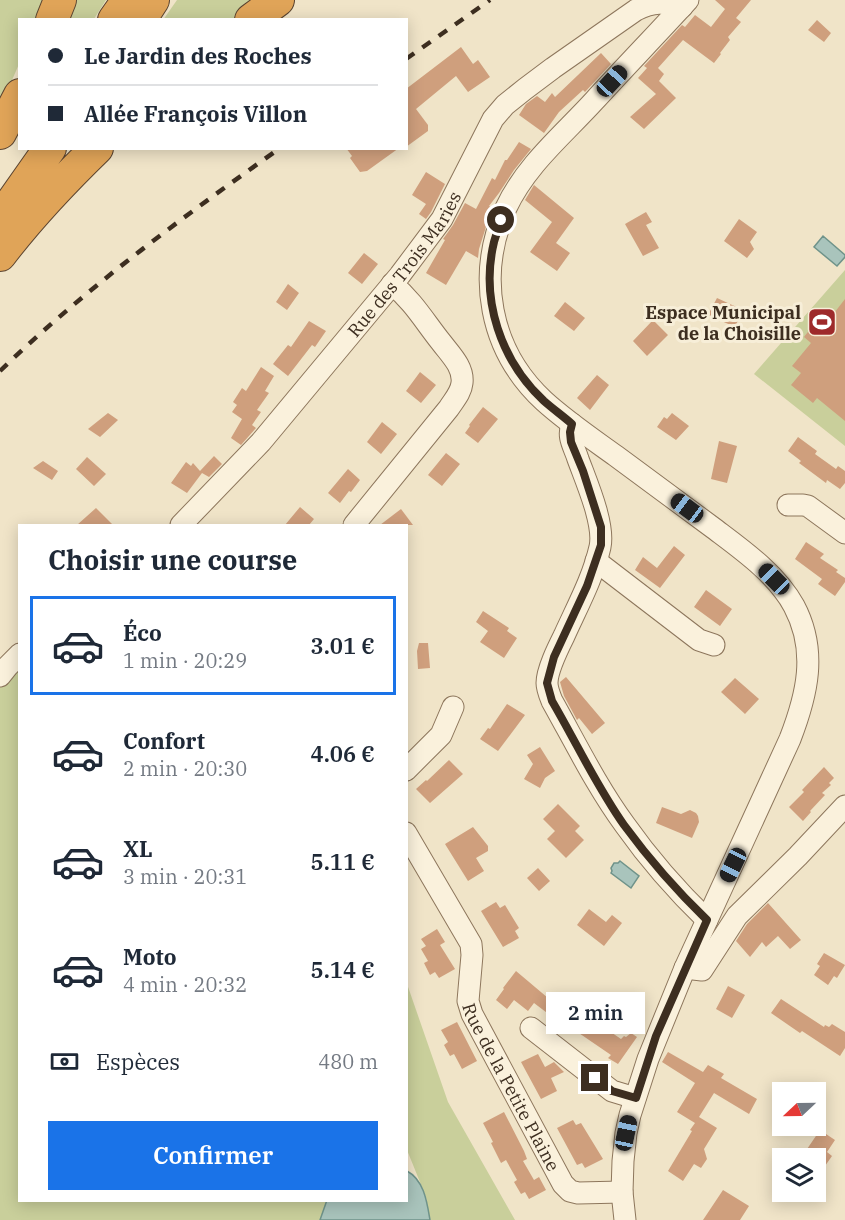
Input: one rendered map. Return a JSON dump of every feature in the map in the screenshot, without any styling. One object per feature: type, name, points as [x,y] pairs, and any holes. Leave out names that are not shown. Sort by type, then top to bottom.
[{"type":"highway","points":[[53,18],[60,0]]},
{"type":"highway","points":[[115,18],[128,0]]},
{"type":"highway","points":[[141,18],[153,0]]},
{"type":"highway","points":[[254,18],[278,0]]},
{"type":"highway","points":[[0,133],[18,99]]},
{"type":"highway","points":[[0,184],[23,150]]},
{"type":"highway","points":[[0,219],[49,150]]},
{"type":"highway","points":[[0,255],[29,219],[95,150]]},
{"type":"street","name":"Rue des Trois Maries","points":[[182,524],[261,442],[392,284],[442,219],[500,111],[553,68],[644,6],[661,2],[685,3]]},
{"type":"street","points":[[625,1220],[622,1192],[623,1161],[626,1133],[636,1098],[656,1036],[800,713],[809,668],[805,639],[795,607],[783,589],[764,569],[543,400],[512,363],[504,346],[492,309],[491,267],[494,242],[507,206],[528,171],[685,3]]},
{"type":"street","points":[[630,15],[644,21],[650,40]]},
{"type":"street","points":[[355,524],[449,408],[463,383],[462,374],[450,354],[419,311],[392,284]]},
{"type":"street","points":[[572,424],[571,442],[601,527],[601,545],[587,586],[554,657],[547,683],[549,692],[605,796],[625,826],[686,900],[707,920]]},
{"type":"street","points":[[788,505],[808,506],[845,533]]},
{"type":"street","points":[[596,561],[699,640],[714,645]]},
{"type":"street","points":[[0,676],[18,656]]},
{"type":"street","points":[[408,768],[441,735],[453,707]]},
{"type":"street","points":[[685,968],[702,970],[737,916],[845,806]]},
{"type":"street","name":"Rue de la Petite Plaine","points":[[408,836],[471,944],[468,1001],[472,1014],[563,1184],[570,1191],[578,1193],[622,1192]]},
{"type":"street","points":[[531,1028],[612,1091],[636,1098]]},
{"type":"green space","points":[[0,0],[48,0],[39,18],[18,18],[18,66],[0,108]]},
{"type":"green space","points":[[65,0],[106,0],[95,18],[58,18]]},
{"type":"green space","points":[[177,0],[262,0],[237,18],[164,18]]},
{"type":"green space","name":"Espace Municipal de la Choisille","points":[[845,270],[845,446],[754,374]]},
{"type":"green space","points":[[18,657],[18,1202],[326,1202],[320,1220],[0,1220],[0,676]]},
{"type":"green space","points":[[408,987],[448,1102],[515,1220],[430,1220],[426,1197],[408,1152]]},
{"type":"water","points":[[823,236],[845,255],[837,266],[814,247]]},
{"type":"water","points":[[620,861],[639,876],[631,888],[611,873],[614,863]]},
{"type":"water","points":[[408,1172],[421,1186],[430,1220],[320,1220],[326,1202],[408,1202]]},
{"type":"building","points":[[715,0],[751,0],[736,18],[741,22],[728,37],[730,40],[714,63],[683,40],[658,68],[664,74],[659,81],[676,98],[644,129],[630,117],[656,94],[638,78],[647,68],[644,66],[682,25],[685,27],[695,15],[711,27],[725,9]]},
{"type":"building","points":[[817,20],[831,33],[824,42],[808,30]]},
{"type":"building","points":[[461,47],[473,64],[478,60],[490,77],[468,92],[456,76],[416,109],[428,125],[428,131],[408,146],[408,87]]},
{"type":"building","points":[[601,53],[611,64],[585,92],[583,90],[559,112],[544,133],[519,115],[526,104],[537,96],[545,102],[552,93],[555,97]]},
{"type":"building","points":[[519,142],[531,149],[489,206],[492,208],[478,258],[466,251],[446,285],[426,273],[465,203],[476,209],[492,178],[495,180],[505,160]]},
{"type":"building","points":[[348,150],[396,150],[367,171],[360,172],[350,158],[352,156]]},
{"type":"building","points":[[426,172],[445,184],[426,219],[419,214],[426,204],[412,195]]},
{"type":"building","points":[[534,185],[574,218],[556,243],[570,253],[557,271],[530,252],[552,222],[525,200]]},
{"type":"building","points":[[646,212],[652,222],[646,225],[659,248],[643,256],[625,224]]},
{"type":"building","points":[[739,219],[757,232],[750,242],[754,249],[747,258],[724,241]]},
{"type":"building","points":[[364,253],[378,264],[362,284],[348,273]]},
{"type":"building","points":[[288,284],[299,293],[287,310],[276,302]]},
{"type":"building","points":[[717,298],[743,310],[735,327],[708,315]]},
{"type":"building","points":[[845,299],[845,421],[817,398],[813,403],[791,385],[801,373],[792,366],[811,343],[804,337],[817,320],[824,326]]},
{"type":"building","points":[[565,302],[585,318],[574,331],[554,316]]},
{"type":"building","points":[[653,320],[668,335],[647,356],[633,341]]},
{"type":"building","points":[[309,321],[326,331],[315,347],[312,345],[288,376],[273,364],[288,345],[291,347]]},
{"type":"building","points":[[261,367],[274,376],[265,391],[269,393],[257,410],[261,412],[252,425],[256,428],[241,445],[231,438],[242,419],[232,412],[237,405],[233,402],[242,388],[246,391]]},
{"type":"building","points":[[420,372],[436,385],[421,403],[406,391]]},
{"type":"building","points":[[597,375],[609,385],[590,410],[577,398]]},
{"type":"building","points":[[483,407],[498,419],[478,443],[465,433]]},
{"type":"building","points":[[108,413],[118,420],[100,437],[88,429]]},
{"type":"building","points":[[672,413],[689,426],[676,440],[657,427],[664,417],[667,419]]},
{"type":"building","points":[[382,422],[397,434],[381,454],[367,442]]},
{"type":"building","points":[[798,437],[817,451],[815,454],[836,469],[838,466],[845,471],[845,483],[840,489],[827,480],[826,483],[799,463],[801,461],[788,451]]},
{"type":"building","points":[[719,441],[737,446],[727,483],[711,479]]},
{"type":"building","points":[[446,453],[460,464],[442,486],[428,475]]},
{"type":"building","points":[[214,456],[222,464],[209,477],[202,473],[187,493],[171,483],[186,462],[191,466],[193,463],[200,471]]},
{"type":"building","points":[[87,457],[106,474],[94,486],[76,469]]},
{"type":"building","points":[[43,461],[58,471],[52,480],[33,468]]},
{"type":"building","points":[[348,469],[360,480],[340,503],[328,493]]},
{"type":"building","points":[[300,507],[314,519],[310,524],[286,524]]},
{"type":"building","points":[[96,508],[112,524],[78,524]]},
{"type":"building","points":[[401,509],[413,525],[408,524],[381,524]]},
{"type":"building","points":[[806,542],[824,554],[820,558],[838,570],[836,572],[845,578],[845,582],[835,596],[818,584],[822,579],[795,559]]},
{"type":"building","points":[[674,546],[685,555],[660,588],[635,570],[643,557],[657,568]]},
{"type":"building","points":[[706,590],[732,609],[720,626],[694,607]]},
{"type":"building","points":[[483,611],[509,628],[507,631],[517,638],[504,658],[480,642],[488,631],[476,622]]},
{"type":"building","points":[[419,643],[428,643],[430,668],[418,669]]},
{"type":"building","points":[[566,677],[605,723],[592,734],[579,718],[577,720],[564,696],[560,682]]},
{"type":"building","points":[[735,678],[759,699],[745,714],[721,692]]},
{"type":"building","points":[[507,704],[525,715],[498,751],[480,739],[488,728],[490,729]]},
{"type":"building","points":[[540,747],[555,771],[545,778],[540,788],[524,779],[533,764],[527,755]]},
{"type":"building","points":[[449,760],[463,774],[430,803],[416,789]]},
{"type":"building","points":[[824,767],[834,778],[829,783],[831,785],[822,793],[825,795],[803,821],[789,807]]},
{"type":"building","points":[[558,804],[580,826],[575,831],[584,840],[566,858],[547,839],[555,831],[543,819]]},
{"type":"building","points":[[662,807],[681,814],[690,810],[696,813],[699,822],[692,838],[656,823]]},
{"type":"building","points":[[473,827],[488,846],[488,851],[476,858],[484,871],[468,881],[445,844]]},
{"type":"building","points":[[538,868],[550,881],[539,891],[527,878]]},
{"type":"building","points":[[496,902],[500,908],[505,905],[519,928],[515,931],[519,938],[503,947],[481,911]]},
{"type":"building","points":[[768,903],[801,940],[790,949],[778,936],[766,947],[762,942],[750,957],[736,941],[747,924]]},
{"type":"building","points":[[589,909],[606,922],[612,915],[622,923],[604,946],[577,925]]},
{"type":"building","points":[[437,929],[445,942],[440,945],[455,969],[439,978],[435,972],[430,975],[424,963],[428,961],[421,949],[426,946],[421,939]]},
{"type":"building","points":[[824,953],[845,965],[837,978],[834,976],[828,985],[814,975],[820,966],[817,964]]},
{"type":"building","points":[[516,971],[548,998],[549,996],[556,1000],[595,1029],[599,1024],[621,1039],[631,1033],[637,1037],[618,1064],[608,1058],[611,1055],[573,1029],[571,1031],[534,1003],[528,1011],[514,1000],[507,1009],[496,1000]]},
{"type":"building","points":[[728,986],[745,995],[732,1018],[716,1009]]},
{"type":"building","points":[[781,999],[824,1027],[832,1024],[845,1032],[845,1048],[840,1056],[771,1013]]},
{"type":"building","points":[[457,1022],[477,1061],[462,1069],[454,1054],[450,1056],[444,1045],[448,1042],[441,1030]]},
{"type":"building","points":[[668,1052],[703,1072],[708,1065],[724,1074],[721,1078],[757,1099],[749,1114],[714,1093],[699,1117],[717,1128],[704,1149],[707,1159],[701,1168],[694,1164],[683,1181],[668,1171],[695,1123],[677,1112],[695,1083],[662,1062]]},
{"type":"building","points":[[538,1054],[545,1067],[554,1062],[564,1072],[551,1078],[557,1091],[541,1099],[521,1062]]},
{"type":"building","points":[[504,1112],[524,1151],[527,1159],[523,1161],[534,1180],[539,1177],[546,1190],[529,1199],[525,1192],[521,1194],[514,1182],[517,1180],[506,1160],[501,1163],[483,1123]]},
{"type":"building","points":[[573,1120],[576,1125],[581,1123],[603,1159],[585,1168],[582,1163],[577,1165],[557,1128]]},
{"type":"building","points":[[826,1134],[835,1140],[827,1152],[832,1156],[826,1165],[826,1148],[808,1148],[816,1136],[826,1136]]},
{"type":"building","points":[[723,1190],[749,1206],[740,1220],[703,1220]]},
{"type":"railway","points":[[408,58],[490,0]]},
{"type":"railway","points":[[0,371],[101,282],[171,227],[277,150]]},
{"type":"place","name":"Espace Municipal de la Choisille","points":[[822,322]]},
{"type":"route","points":[[501,220],[494,242],[490,275],[492,309],[497,328],[512,363],[543,400],[572,424],[571,442],[601,527],[601,545],[587,586],[554,657],[547,683],[549,692],[605,796],[625,826],[686,900],[707,920],[656,1036],[636,1098],[612,1091],[595,1078]]}]
